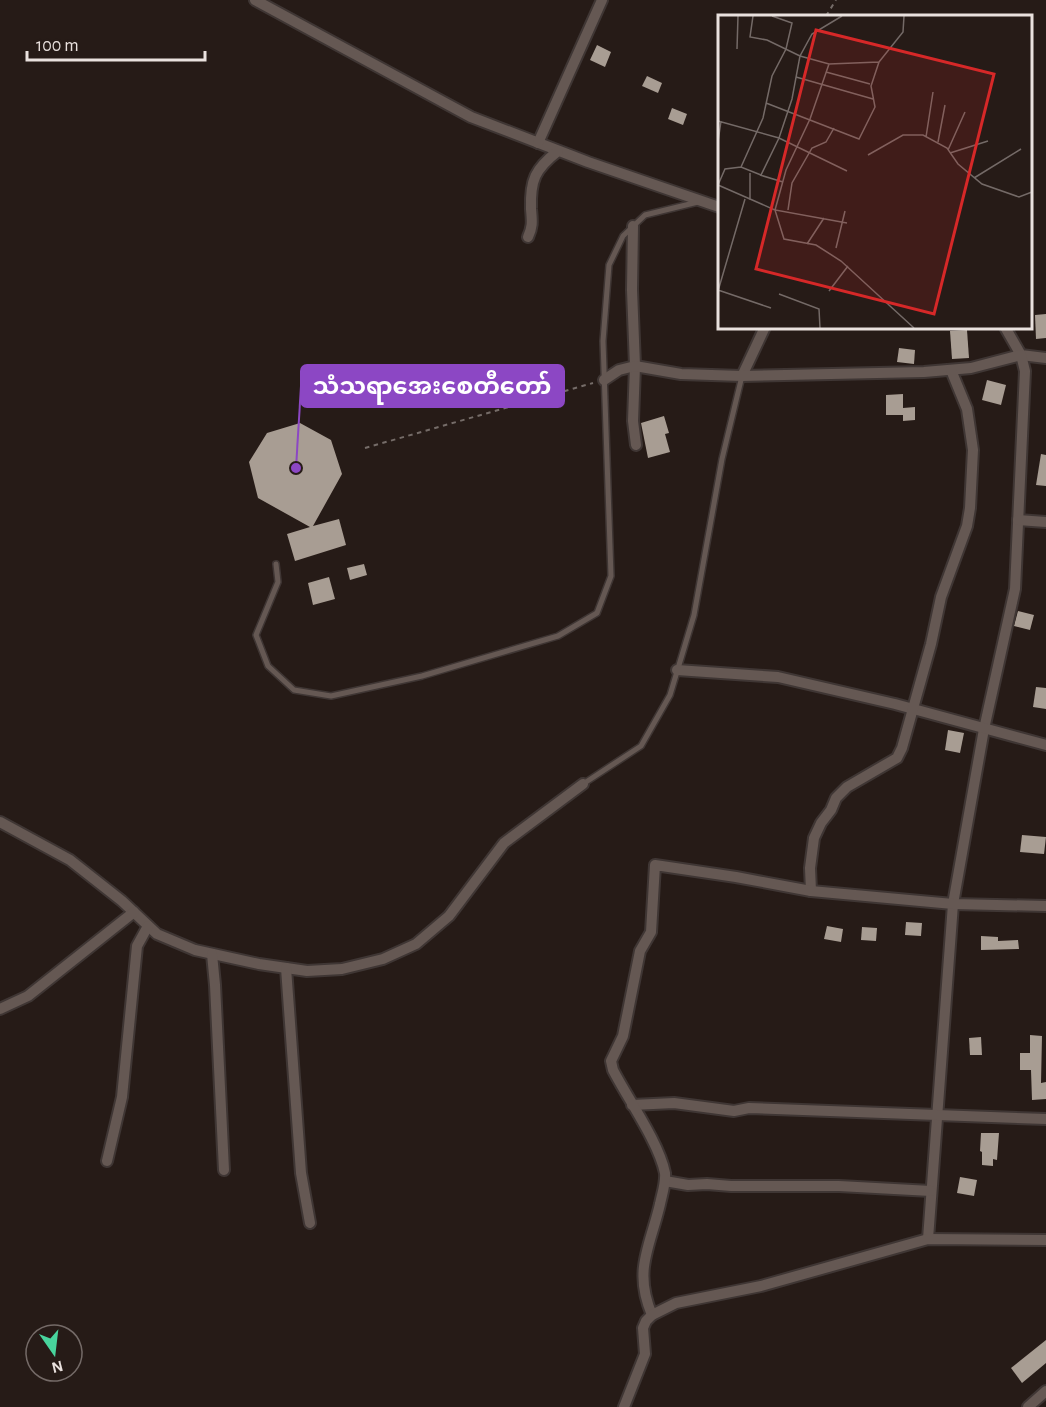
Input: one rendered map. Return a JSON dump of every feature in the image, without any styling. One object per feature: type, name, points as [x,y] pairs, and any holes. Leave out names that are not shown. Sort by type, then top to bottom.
[{"type":"street","points":[[255,0],[471,117],[588,162],[718,207]]},
{"type":"street","points":[[538,143],[602,0]]},
{"type":"street","points":[[528,237],[533,227],[531,184],[541,164],[558,151]]},
{"type":"street","points":[[633,226],[632,290],[635,366],[633,421],[636,445]]},
{"type":"street","points":[[741,376],[765,328]]},
{"type":"street","points":[[928,1239],[953,904],[984,729],[1015,589],[1025,370],[1021,355],[1006,328]]},
{"type":"street","points":[[604,380],[619,370],[635,366],[681,374],[741,376],[951,370],[971,368],[1021,355],[1046,358]]},
{"type":"street","points":[[811,891],[810,868],[814,838],[836,798],[847,787],[897,758],[902,748],[931,644],[941,597],[967,526],[973,450],[967,409],[951,370]]},
{"type":"street","points":[[1018,520],[1046,522]]},
{"type":"street","points":[[677,670],[778,677],[912,709],[1046,745]]},
{"type":"street","points":[[0,822],[70,860],[134,912],[157,934],[195,951],[308,971],[342,969],[383,959],[416,944],[449,916],[504,843],[583,784]]},
{"type":"street","points":[[652,1315],[645,1298],[642,1273],[651,1232],[657,1219],[665,1181],[664,1172],[654,1142],[632,1105],[611,1061],[623,1036],[640,951],[651,932],[655,865],[811,891],[953,904],[1046,906]]},
{"type":"street","points":[[0,1009],[28,996],[134,912]]},
{"type":"street","points":[[107,1161],[122,1097],[137,946],[148,926]]},
{"type":"street","points":[[212,954],[224,1170]]},
{"type":"street","points":[[286,968],[301,1173],[310,1223]]},
{"type":"street","points":[[632,1105],[674,1103],[734,1110],[749,1108],[1046,1119]]},
{"type":"street","points":[[665,1181],[688,1185],[839,1186],[931,1191]]},
{"type":"street","points":[[624,1407],[645,1354],[643,1328],[646,1321],[652,1315],[676,1303],[761,1286],[928,1239],[1046,1240]]},
{"type":"street","points":[[1028,1407],[1046,1391]]},
{"type":"lane","points":[[276,564],[278,582],[256,635],[268,666],[294,690],[331,696],[422,676],[558,636],[597,613],[612,576],[603,341],[609,265],[622,236],[645,215],[703,201]]},
{"type":"lane","points":[[583,784],[641,746],[670,695],[694,615],[722,459],[741,376]]},
{"type":"path","points":[[827,15],[836,0]]},
{"type":"path","points":[[365,448],[604,380]]},
{"type":"building","points":[[597,45],[611,52],[605,67],[590,60]]},
{"type":"building","points":[[647,76],[662,83],[658,93],[642,86]]},
{"type":"building","points":[[672,108],[687,114],[683,125],[668,119]]},
{"type":"building","points":[[1046,314],[1046,338],[1036,339],[1035,315]]},
{"type":"building","points":[[967,330],[969,358],[952,359],[950,331]]},
{"type":"building","points":[[899,348],[915,350],[914,364],[897,362]]},
{"type":"building","points":[[987,380],[1006,385],[1001,405],[982,400]]},
{"type":"building","points":[[903,394],[903,408],[915,407],[915,420],[903,421],[903,415],[886,415],[886,395]]},
{"type":"building","points":[[664,416],[669,433],[665,434],[670,452],[648,458],[641,423]]},
{"type":"building","points":[[300,423],[331,440],[342,474],[313,526],[339,519],[346,545],[295,561],[287,534],[310,527],[258,498],[249,462],[267,433]]},
{"type":"building","points":[[1041,454],[1046,455],[1046,486],[1036,485]]},
{"type":"building","points":[[364,564],[367,575],[350,580],[347,568]]},
{"type":"building","points":[[329,577],[335,599],[313,605],[308,583]]},
{"type":"building","points":[[1018,611],[1034,615],[1030,630],[1014,626]]},
{"type":"building","points":[[1036,687],[1046,688],[1046,709],[1033,707]]},
{"type":"building","points":[[948,730],[964,733],[960,753],[945,750]]},
{"type":"building","points":[[1022,835],[1046,837],[1044,854],[1020,852]]},
{"type":"building","points":[[906,922],[922,923],[921,936],[905,935]]},
{"type":"building","points":[[827,926],[843,929],[841,942],[824,939]]},
{"type":"building","points":[[862,927],[877,928],[876,941],[861,940]]},
{"type":"building","points":[[981,936],[998,937],[998,941],[1018,940],[1019,949],[981,950]]},
{"type":"building","points":[[1030,1035],[1042,1036],[1041,1083],[1046,1082],[1046,1099],[1032,1100],[1031,1070],[1020,1070],[1020,1053],[1030,1053]]},
{"type":"building","points":[[981,1037],[982,1055],[970,1055],[969,1038]]},
{"type":"building","points":[[981,1133],[999,1133],[997,1160],[993,1159],[993,1166],[982,1165]]},
{"type":"building","points":[[960,1177],[977,1180],[974,1196],[957,1193]]},
{"type":"building","points":[[1046,1340],[1046,1363],[1022,1383],[1011,1368]]},
{"type":"place","name":"သံသရာအေးစေတီတော်","points":[[296,468]]}]
